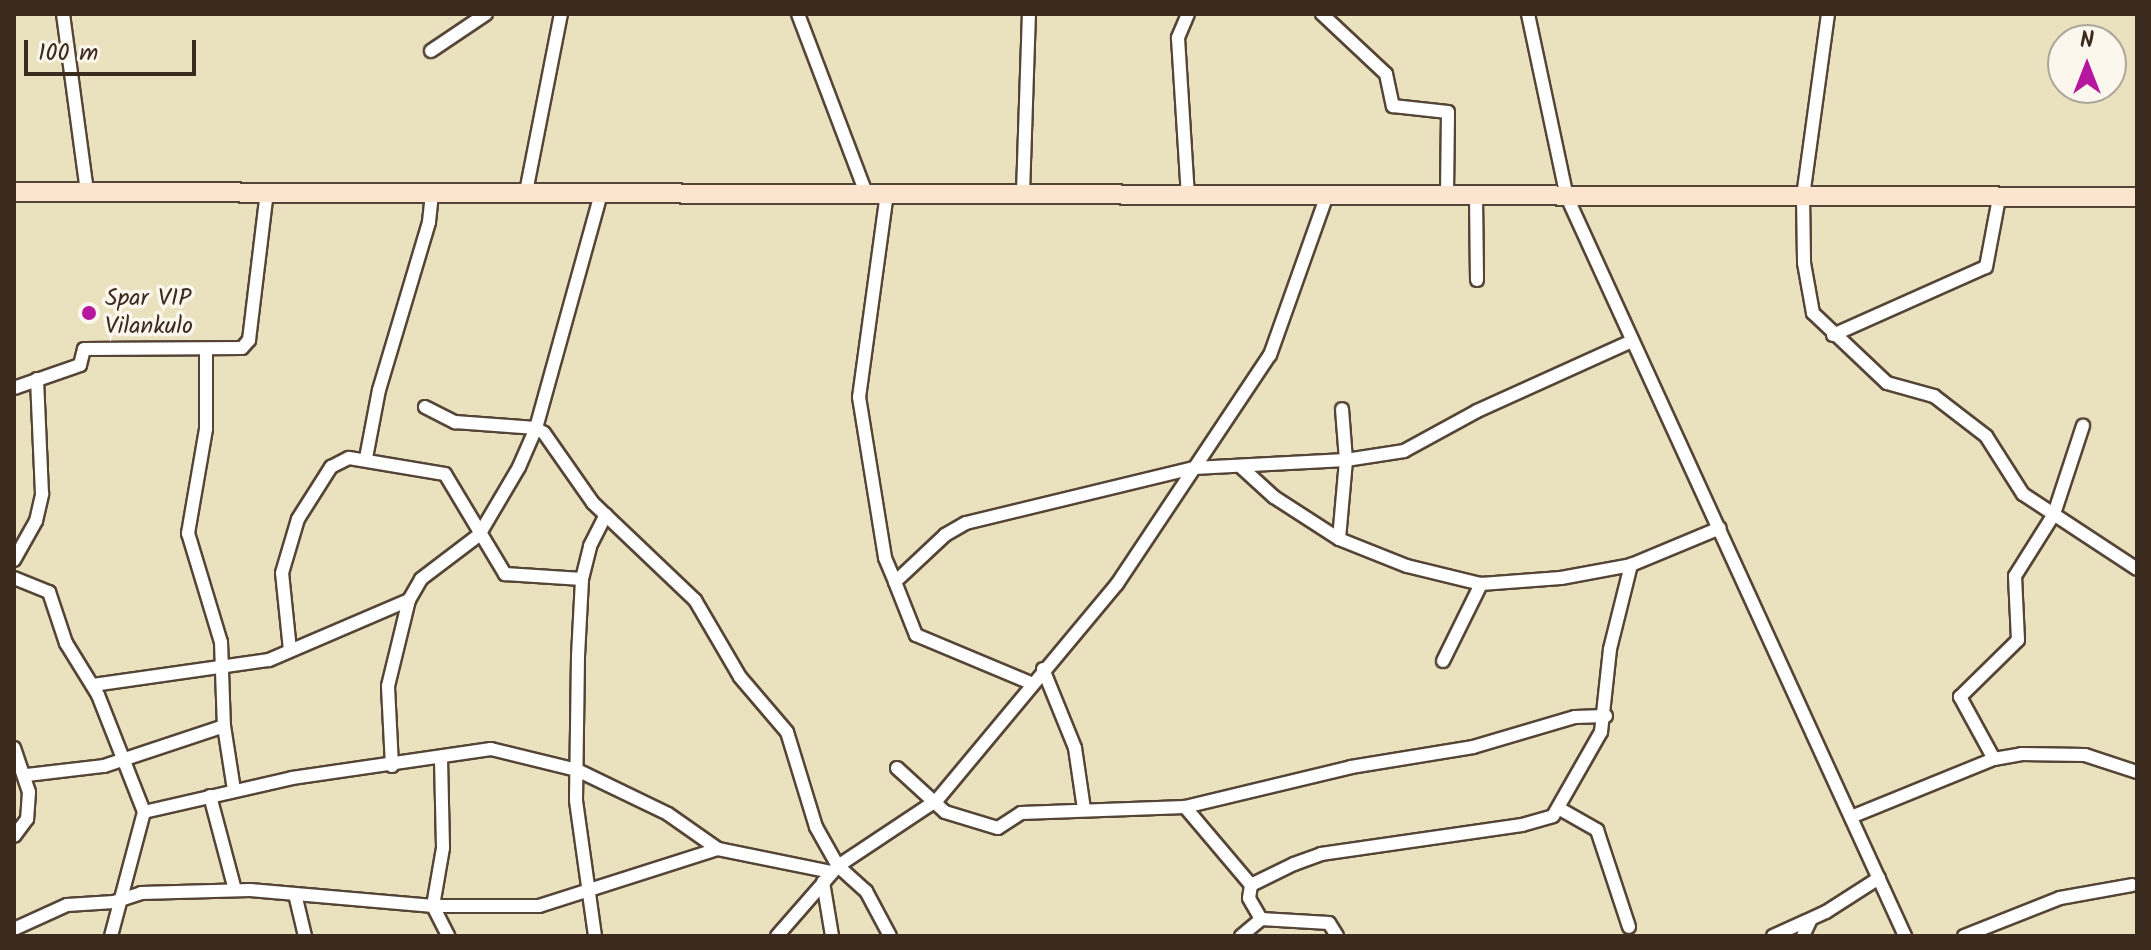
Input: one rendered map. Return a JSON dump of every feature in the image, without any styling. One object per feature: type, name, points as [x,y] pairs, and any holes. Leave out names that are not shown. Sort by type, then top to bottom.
[{"type":"main road","points":[[14,192],[2137,197]]},
{"type":"street","points":[[63,14],[87,192]]},
{"type":"street","points":[[431,51],[486,14]]},
{"type":"street","points":[[526,192],[561,14]]},
{"type":"street","points":[[798,14],[866,193]]},
{"type":"street","points":[[1023,193],[1029,14]]},
{"type":"street","points":[[1322,14],[1386,74],[1393,106],[1448,112],[1447,196]]},
{"type":"street","points":[[1528,14],[1567,197],[1905,936]]},
{"type":"street","points":[[1828,14],[1803,196],[1807,291],[1813,313],[1887,383],[1934,396],[1986,436],[2003,456],[2014,483],[2054,514],[2137,569]]},
{"type":"street","points":[[1183,15],[1178,38],[1188,195]]},
{"type":"street","points":[[14,388],[80,365],[84,349],[242,348],[249,340],[267,192]]},
{"type":"street","points":[[366,458],[379,390],[429,222],[432,192]]},
{"type":"street","points":[[887,193],[859,397],[885,558],[916,635],[1031,683]]},
{"type":"street","points":[[392,766],[388,686],[409,600],[421,579],[479,535],[513,479],[536,428],[601,194]]},
{"type":"street","points":[[777,936],[831,873],[937,800],[1031,683],[1117,584],[1270,355],[1327,195]]},
{"type":"street","points":[[1476,197],[1477,280]]},
{"type":"street","points":[[1833,335],[1986,267],[1999,198]]},
{"type":"street","points":[[895,582],[945,535],[966,523],[1194,468],[1346,460],[1404,451],[1477,411],[1632,341]]},
{"type":"street","points":[[206,350],[206,429],[188,533],[226,668],[224,726],[234,790]]},
{"type":"street","points":[[14,560],[36,521],[42,494],[37,379]]},
{"type":"street","points":[[425,407],[455,422],[536,428],[606,515],[695,600],[740,677],[787,732],[807,807],[831,873],[832,936]]},
{"type":"street","points":[[1339,539],[1346,460],[1342,409]]},
{"type":"street","points":[[1994,759],[1960,697],[2016,645],[2015,576],[2054,514],[2083,426]]},
{"type":"street","points":[[290,650],[282,573],[298,519],[331,467],[349,458],[366,458],[445,474],[505,574],[582,579]]},
{"type":"street","points":[[1240,466],[1274,497],[1339,539],[1407,566],[1481,584],[1561,578],[1631,565],[1720,528]]},
{"type":"street","points":[[595,936],[592,891],[578,823],[577,770],[582,579],[596,531],[606,515]]},
{"type":"street","points":[[1251,885],[1321,854],[1522,825],[1560,809],[1606,716],[1610,649],[1631,565]]},
{"type":"street","points":[[14,578],[49,592],[72,655],[93,685],[144,812],[111,936]]},
{"type":"street","points":[[1443,661],[1481,584]]},
{"type":"street","points":[[93,685],[226,668],[290,650],[409,600]]},
{"type":"street","points":[[1043,669],[1075,748],[1084,809]]},
{"type":"street","points":[[897,768],[937,800],[945,812],[987,828],[1004,826],[1021,813],[1185,807],[1351,767],[1473,747],[1575,717],[1606,716]]},
{"type":"street","points":[[27,775],[122,759],[224,726]]},
{"type":"street","points":[[14,748],[27,775],[27,819],[14,836]]},
{"type":"street","points":[[144,812],[234,790],[441,759],[472,750],[508,750],[577,770],[668,814],[718,849],[831,873],[866,891],[890,936]]},
{"type":"street","points":[[1851,817],[1994,759],[2042,753],[2085,755],[2137,772]]},
{"type":"street","points":[[441,759],[443,848],[433,906],[448,936]]},
{"type":"street","points":[[210,796],[235,890]]},
{"type":"street","points":[[1185,807],[1251,885],[1249,898],[1261,919]]},
{"type":"street","points":[[1560,809],[1597,830],[1629,927]]},
{"type":"street","points":[[14,929],[67,905],[122,900],[141,893],[235,890],[433,906],[539,906],[718,849]]},
{"type":"street","points":[[1773,936],[1810,921],[1879,878]]},
{"type":"street","points":[[1964,936],[2060,898],[2132,885]]},
{"type":"street","points":[[295,894],[305,936]]},
{"type":"street","points":[[1241,936],[1261,919],[1329,923],[1337,936]]},
{"type":"street","points":[[1803,936],[1810,921]]},
{"type":"place","name":"Spar VIP Vilankulo","points":[[89,313]]}]
